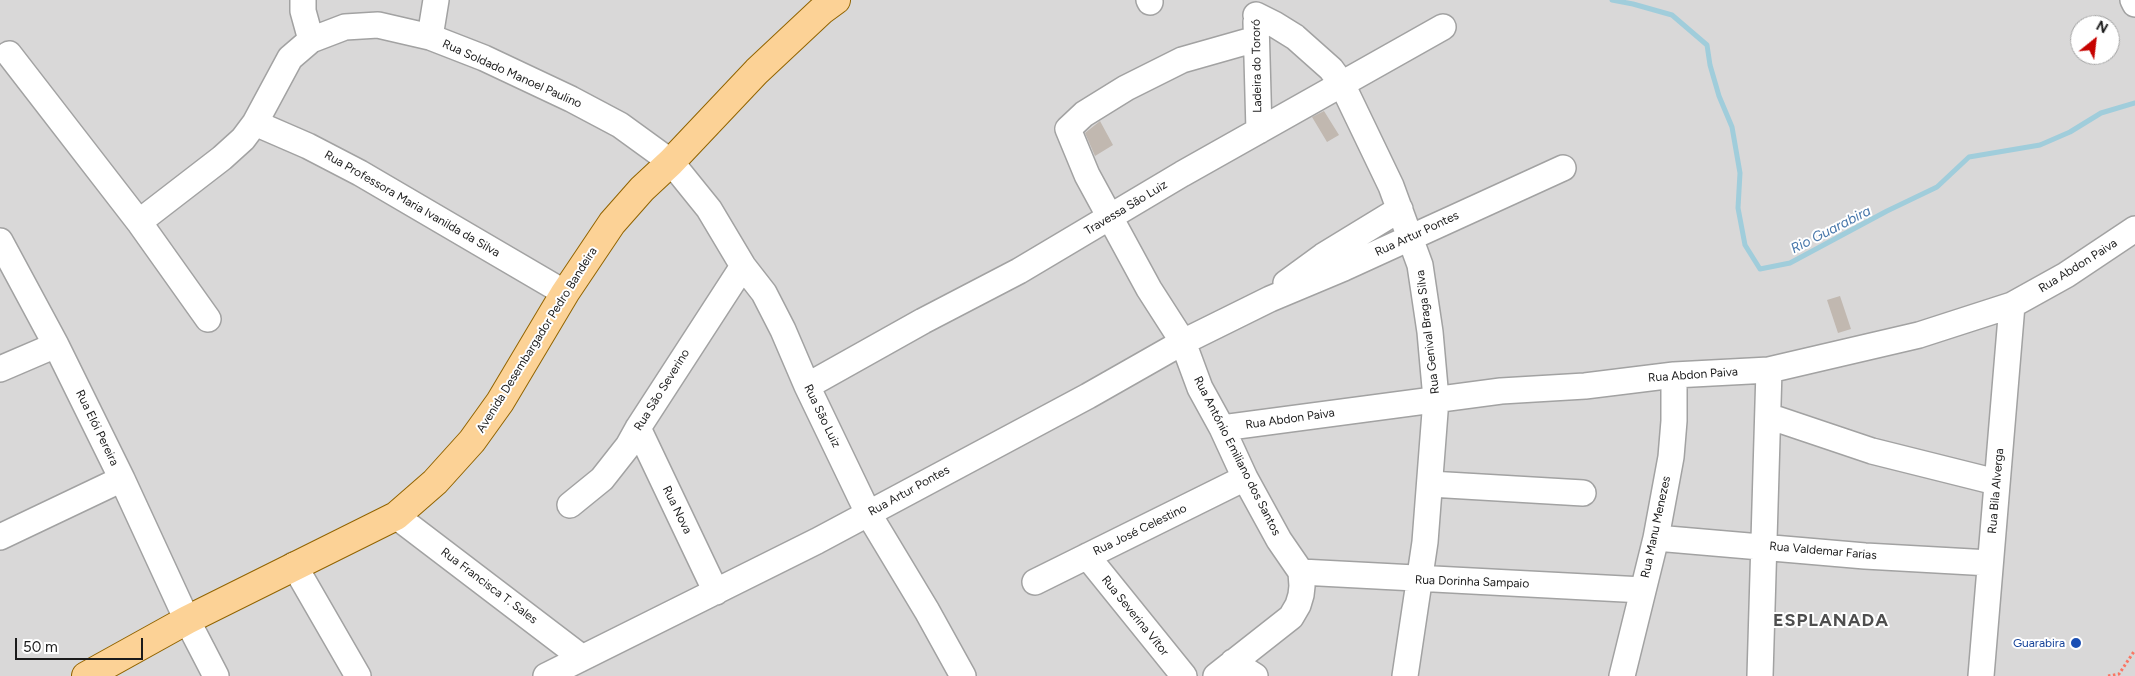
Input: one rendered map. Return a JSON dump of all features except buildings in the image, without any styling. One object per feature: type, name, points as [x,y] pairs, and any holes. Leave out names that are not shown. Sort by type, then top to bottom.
[{"type":"main road","name":"Avenida Desembargador Pedro Bandeira","points":[[86,676],[187,620],[294,565],[396,516],[435,482],[472,441],[500,402],[565,294],[612,223],[642,189],[671,162],[757,71],[836,0]]},
{"type":"street","points":[[304,0],[303,11],[311,40]]},
{"type":"street","points":[[430,37],[436,0]]},
{"type":"street","points":[[2133,0],[2135,4]]},
{"type":"street","name":"Rua Genival Braga Silva","points":[[1256,18],[1274,24],[1295,37],[1331,70],[1342,84],[1391,186],[1420,265],[1430,332],[1436,399],[1430,484],[1420,580],[1404,676]]},
{"type":"street","name":"Rua António Emiliano dos Santos","points":[[1256,18],[1182,60],[1126,88],[1084,114],[1069,126],[1068,132],[1149,289],[1183,342],[1200,388],[1222,428],[1245,478],[1279,540],[1301,572]]},
{"type":"street","name":"Ladeira do Tororó","points":[[1256,18],[1259,131]]},
{"type":"street","name":"Rua Soldado Manoel Paulino","points":[[139,222],[222,158],[243,139],[290,58],[311,40],[345,26],[378,25],[430,37],[484,58],[571,99],[620,125],[671,162]]},
{"type":"street","name":"Travessa São Luiz","points":[[807,386],[924,320],[1019,271],[1182,174],[1444,27]]},
{"type":"street","points":[[9,54],[139,222],[208,319]]},
{"type":"street","name":"Rua Professora Maria Ivanilda da Silva","points":[[254,123],[308,146],[360,173],[565,294]]},
{"type":"street","name":"Rua São Luiz","points":[[671,162],[709,209],[743,266],[764,293],[868,513],[927,611],[963,676]]},
{"type":"street","name":"Rua Artur Pontes","points":[[546,676],[581,657],[716,592],[868,513],[1088,396],[1183,342],[1270,299],[1344,268],[1410,236],[1563,168]]},
{"type":"street","name":"Rua Artur Pontes","points":[[1270,299],[1288,282],[1323,256],[1400,209]]},
{"type":"street","name":"Rua Abdon Paiva","points":[[1222,428],[1500,391],[1585,386],[1674,375],[1769,370],[1919,335],[2012,305],[2066,275],[2135,229]]},
{"type":"street","name":"Rua Elói Pereira","points":[[0,241],[56,345],[122,479],[187,620],[216,676]]},
{"type":"street","name":"Rua São Severino","points":[[570,504],[602,479],[628,446],[743,266]]},
{"type":"street","name":"Rua Bila Alverga","points":[[1981,676],[2012,305]]},
{"type":"street","points":[[0,369],[56,345]]},
{"type":"street","points":[[1760,676],[1769,370]]},
{"type":"street","name":"Rua Manu Menezes","points":[[1622,676],[1656,538],[1671,457],[1674,421],[1674,375]]},
{"type":"street","points":[[1768,416],[1872,451],[1996,482]]},
{"type":"street","name":"Rua Nova","points":[[638,428],[716,592]]},
{"type":"street","name":"Rua José Celestino","points":[[1035,582],[1245,478]]},
{"type":"street","points":[[0,537],[122,479]]},
{"type":"street","points":[[1430,484],[1583,494]]},
{"type":"street","name":"Rua Francisca T. Sales","points":[[396,516],[581,657]]},
{"type":"street","name":"Rua Valdemar Farias","points":[[1656,538],[1864,556],[1990,564]]},
{"type":"street","name":"Rua Severina Vítor","points":[[1087,556],[1184,676]]},
{"type":"street","points":[[294,565],[358,676]]},
{"type":"street","points":[[1225,669],[1291,617],[1301,596],[1301,572]]},
{"type":"street","name":"Rua Dorinha Sampaio","points":[[1301,572],[1420,580],[1643,590]]},
{"type":"street","points":[[1225,669],[1255,676]]},
{"type":"path","points":[[2108,676],[2119,674],[2135,650]]},
{"type":"shaded area","points":[[0,0],[2135,0],[2135,676],[0,676]]},
{"type":"waterway","name":"Rio Guarabira","points":[[1612,0],[1672,15],[1707,45],[1710,65],[1719,96],[1732,127],[1740,173],[1738,208],[1745,245],[1760,269],[1790,263],[1887,211],[1937,187],[1969,157],[2040,145],[2070,132],[2101,113],[2135,103]]},
{"type":"place","name":"Guarabira","points":[[2076,643]]},
{"type":"district","name":"ESPLANADA","points":[[1831,621]]}]
